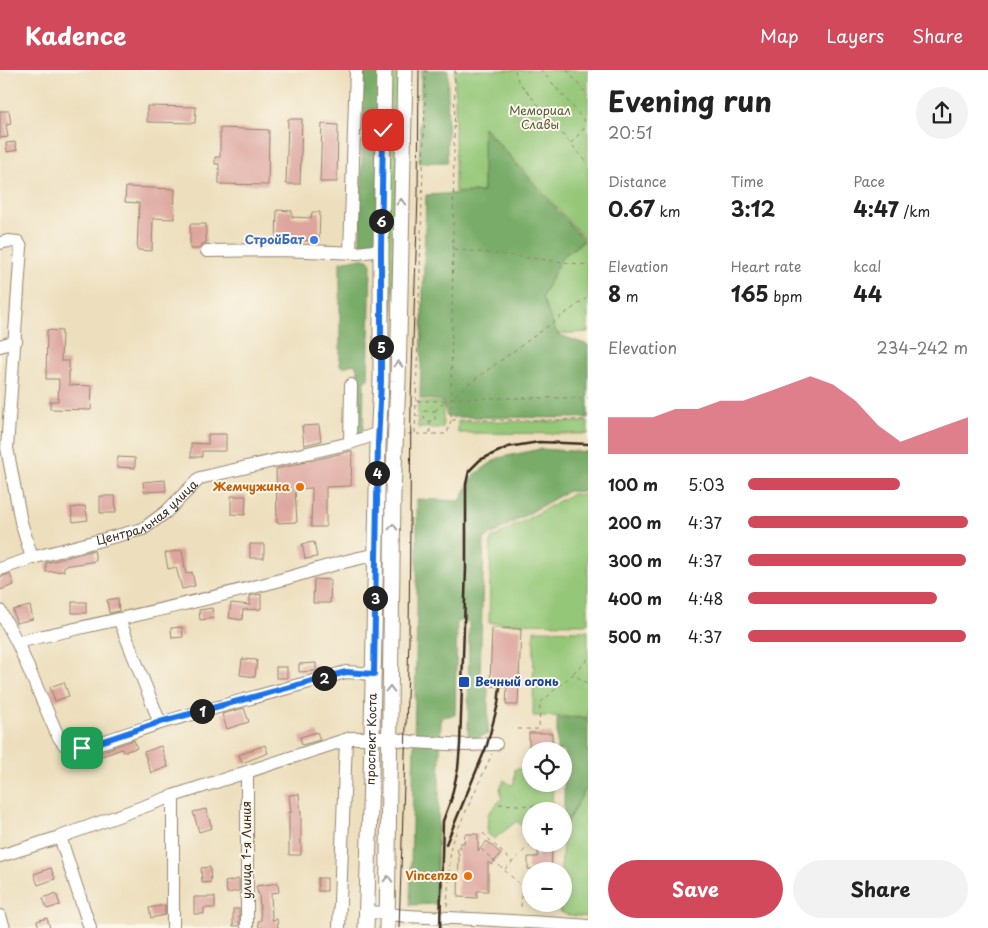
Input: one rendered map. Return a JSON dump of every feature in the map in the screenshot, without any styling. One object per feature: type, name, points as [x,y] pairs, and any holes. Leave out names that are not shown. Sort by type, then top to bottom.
[{"type":"main road","name":"проспект Коста","points":[[366,928],[381,381],[384,70]]},
{"type":"main road","name":"проспект Коста","points":[[387,928],[393,492],[405,70]]},
{"type":"main road","points":[[380,412],[396,413]]},
{"type":"street","points":[[350,252],[356,70]]},
{"type":"street","points":[[0,243],[8,241],[18,242],[21,247],[16,341],[4,450],[21,522],[32,558]]},
{"type":"street","points":[[207,251],[280,250],[350,252],[381,250]]},
{"type":"street","points":[[0,346],[16,341]]},
{"type":"street","points":[[350,444],[351,385]]},
{"type":"street","name":"Центральная улица","points":[[0,569],[32,558],[143,529],[166,512],[200,478],[350,444],[379,433]]},
{"type":"street","points":[[17,642],[270,583],[375,554]]},
{"type":"street","points":[[0,611],[17,642],[64,746],[72,750],[160,722],[346,672],[374,674]]},
{"type":"street","points":[[119,619],[160,722]]},
{"type":"street","points":[[0,856],[60,837],[173,796],[351,738],[389,738],[412,742],[460,745],[496,744]]},
{"type":"street","points":[[339,928],[346,740]]},
{"type":"street","name":"улица 1-я Линия","points":[[247,772],[247,928]]},
{"type":"street","points":[[173,796],[173,928]]},
{"type":"street","points":[[60,837],[90,928]]},
{"type":"street","points":[[367,912],[387,912],[452,921],[520,920],[588,926]]},
{"type":"street","points":[[0,916],[4,928]]},
{"type":"path","points":[[416,434],[426,70]]},
{"type":"path","points":[[396,433],[448,434],[451,420],[455,70]]},
{"type":"path","points":[[515,70],[518,81],[588,164]]},
{"type":"path","points":[[541,70],[588,125],[571,143]]},
{"type":"path","points":[[567,70],[588,96]]},
{"type":"path","points":[[454,249],[588,265]]},
{"type":"path","points":[[451,398],[467,384],[588,297]]},
{"type":"path","points":[[451,398],[588,398]]},
{"type":"path","points":[[416,401],[451,401]]},
{"type":"path","points":[[435,411],[435,421],[425,421],[424,411],[435,411],[445,401]]},
{"type":"path","points":[[416,416],[424,416]]},
{"type":"path","points":[[451,420],[588,420]]},
{"type":"path","points":[[430,421],[430,434]]},
{"type":"path","points":[[518,729],[539,729],[540,703],[588,659]]},
{"type":"path","points":[[573,674],[588,684]]},
{"type":"path","points":[[452,921],[451,844],[496,744]]},
{"type":"path","points":[[499,804],[522,805]]},
{"type":"path","points":[[483,833],[512,862]]},
{"type":"path","points":[[481,849],[522,886],[520,920]]},
{"type":"path","points":[[504,870],[523,852]]},
{"type":"green space","points":[[364,70],[380,70],[377,244],[362,249],[360,244]]},
{"type":"green space","points":[[391,70],[401,70],[390,374],[386,373]]},
{"type":"green space","points":[[421,70],[448,70],[447,162],[419,163]]},
{"type":"green space","name":"Мемориал Славы","points":[[455,70],[588,70],[588,332],[557,334],[542,297],[562,257],[586,240],[484,127],[483,192],[455,192]]},
{"type":"green space","points":[[483,127],[584,240],[562,257],[542,297],[557,334],[588,345],[588,418],[447,417],[443,401],[420,399],[426,195],[483,192]]},
{"type":"green space","points":[[369,259],[371,264],[368,379],[364,381],[363,435],[357,437],[358,369],[354,364],[342,367],[340,365],[340,262]]},
{"type":"green space","points":[[418,402],[443,403],[443,428],[418,428]]},
{"type":"green space","points":[[458,421],[588,422],[588,434],[458,433]]},
{"type":"green space","points":[[540,449],[588,452],[588,492],[568,491],[484,539],[480,675],[488,689],[488,734],[468,740],[469,622],[457,621],[455,715],[441,717],[436,904],[410,905],[417,617],[417,499],[460,501],[474,475],[498,458]]},
{"type":"green space","points":[[572,494],[588,495],[588,624],[489,623],[491,539]]},
{"type":"green space","points":[[534,630],[588,631],[588,717],[533,716]]},
{"type":"green space","points":[[557,718],[588,718],[588,785],[572,813],[572,802],[564,802],[564,792],[572,792],[572,742],[557,742]]},
{"type":"green space","points":[[515,769],[522,769],[522,792],[553,792],[552,802],[522,802],[522,826],[517,821],[494,839],[487,833],[488,814],[502,798],[500,788],[504,780],[511,785],[514,784]]},
{"type":"green space","points":[[588,785],[588,917],[567,915],[561,912],[572,912],[572,862],[562,862],[562,852],[572,852],[572,813]]},
{"type":"building","points":[[147,106],[196,107],[195,123],[147,122]]},
{"type":"building","points":[[0,111],[9,111],[11,124],[6,125],[8,137],[0,138]]},
{"type":"building","points":[[288,119],[302,119],[300,184],[286,184]]},
{"type":"building","points":[[322,124],[338,125],[337,182],[320,182]]},
{"type":"building","points":[[220,128],[269,130],[268,185],[219,184],[219,164],[215,164],[215,157],[220,157]]},
{"type":"building","points":[[15,142],[17,150],[7,152],[6,143]]},
{"type":"building","points":[[126,187],[175,189],[174,219],[153,218],[152,251],[137,250],[139,203],[125,202]]},
{"type":"building","points":[[277,210],[292,211],[292,217],[311,218],[312,212],[320,212],[319,241],[276,239]]},
{"type":"building","points":[[190,224],[206,224],[206,243],[202,244],[199,249],[190,249]]},
{"type":"building","points":[[47,330],[62,331],[61,361],[69,361],[69,385],[92,386],[91,410],[50,409],[50,401],[58,401],[59,379],[46,379]]},
{"type":"building","points":[[319,425],[321,441],[304,445],[302,426]]},
{"type":"building","points":[[208,434],[226,434],[226,451],[202,451],[202,457],[191,457],[191,443],[208,444]]},
{"type":"building","name":"Жемчужина","points":[[352,451],[351,486],[326,487],[326,527],[311,527],[312,488],[295,489],[297,522],[277,523],[276,469]]},
{"type":"building","points":[[118,457],[135,458],[135,468],[117,467]]},
{"type":"building","points":[[165,480],[166,491],[144,492],[143,482]]},
{"type":"building","points":[[100,496],[115,496],[116,513],[100,513]]},
{"type":"building","points":[[231,496],[246,496],[245,515],[231,514]]},
{"type":"building","points":[[85,506],[88,520],[73,522],[71,508]]},
{"type":"building","points":[[314,542],[317,557],[305,559],[302,544]]},
{"type":"building","points":[[250,544],[264,544],[264,558],[250,558]]},
{"type":"building","points":[[94,550],[96,561],[64,566],[64,571],[46,572],[46,563]]},
{"type":"building","points":[[182,550],[186,574],[192,572],[195,586],[182,589],[176,567],[168,569],[165,553]]},
{"type":"building","points":[[10,574],[14,585],[0,590],[0,577]]},
{"type":"building","points":[[314,579],[331,580],[330,603],[313,603]]},
{"type":"building","points":[[261,594],[261,609],[243,610],[242,620],[229,618],[231,603],[250,605],[250,596]]},
{"type":"building","points":[[118,598],[119,611],[109,613],[107,600]]},
{"type":"building","points":[[72,602],[86,602],[86,613],[72,613]]},
{"type":"building","points":[[30,606],[33,619],[16,623],[13,610]]},
{"type":"building","points":[[212,608],[214,618],[200,620],[199,610]]},
{"type":"building","points":[[182,627],[183,637],[172,638],[171,628]]},
{"type":"building","points":[[492,628],[521,629],[518,705],[506,705],[507,687],[490,686]]},
{"type":"building","points":[[242,659],[257,660],[255,677],[240,675]]},
{"type":"building","points":[[316,663],[316,671],[299,672],[299,664]]},
{"type":"building","points":[[276,667],[287,667],[287,678],[276,678]]},
{"type":"building","points":[[64,682],[69,696],[55,701],[50,687]]},
{"type":"building","points":[[244,708],[249,722],[227,729],[222,714]]},
{"type":"building","points":[[317,732],[320,740],[302,745],[300,737]]},
{"type":"building","points":[[529,733],[552,733],[552,742],[529,742]]},
{"type":"building","points":[[134,740],[137,748],[123,752],[122,749],[102,756],[100,752]]},
{"type":"building","points":[[265,745],[268,753],[242,763],[239,755]]},
{"type":"building","points":[[161,746],[168,767],[151,773],[144,752]]},
{"type":"building","points":[[299,794],[301,855],[289,855],[289,812],[291,813],[289,795]]},
{"type":"building","points":[[206,809],[212,828],[199,832],[193,812]]},
{"type":"building","points":[[465,834],[478,834],[478,851],[487,841],[501,854],[491,865],[488,862],[488,891],[477,891],[477,898],[458,897],[459,856],[457,848],[460,848],[460,843],[464,843]]},
{"type":"building","points":[[538,852],[552,852],[551,862],[528,862],[528,857],[538,857]]},
{"type":"building","points":[[210,867],[211,882],[202,883],[201,868]]},
{"type":"building","points":[[51,868],[55,879],[38,885],[34,874]]},
{"type":"building","points":[[318,878],[327,878],[327,891],[318,891]]},
{"type":"building","points":[[239,879],[239,891],[227,893],[225,882]]},
{"type":"building","points":[[278,883],[279,892],[271,893],[272,920],[277,919],[278,928],[259,928],[258,921],[261,920],[259,894],[256,886]]},
{"type":"building","points":[[56,893],[60,905],[47,909],[43,898]]},
{"type":"building","points":[[194,897],[215,897],[215,908],[204,908],[204,914],[194,914]]},
{"type":"building","points":[[165,905],[165,915],[151,918],[149,908]]},
{"type":"building","points":[[233,909],[239,909],[239,926],[233,926]]},
{"type":"building","points":[[47,918],[50,928],[39,928],[37,921]]},
{"type":"tram line","points":[[399,928],[409,640],[411,400],[418,195],[419,70]]},
{"type":"railway","points":[[450,803],[458,769],[460,745],[466,568],[466,484],[469,471],[480,460],[508,447],[539,442],[588,444]]},
{"type":"railway","points":[[446,844],[487,745],[498,704],[500,687]]},
{"type":"railway","points":[[440,928],[443,821],[452,797]]},
{"type":"place","name":"СтройБат","points":[[314,240]]},
{"type":"place","name":"Жемчужина","points":[[300,487]]},
{"type":"place","name":"Вечный огонь","points":[[464,682]]},
{"type":"place","name":"Vincenzo","points":[[468,876]]},
{"type":"route","points":[[82,748],[160,722],[346,672],[374,674],[375,554],[381,381],[383,130]]}]
